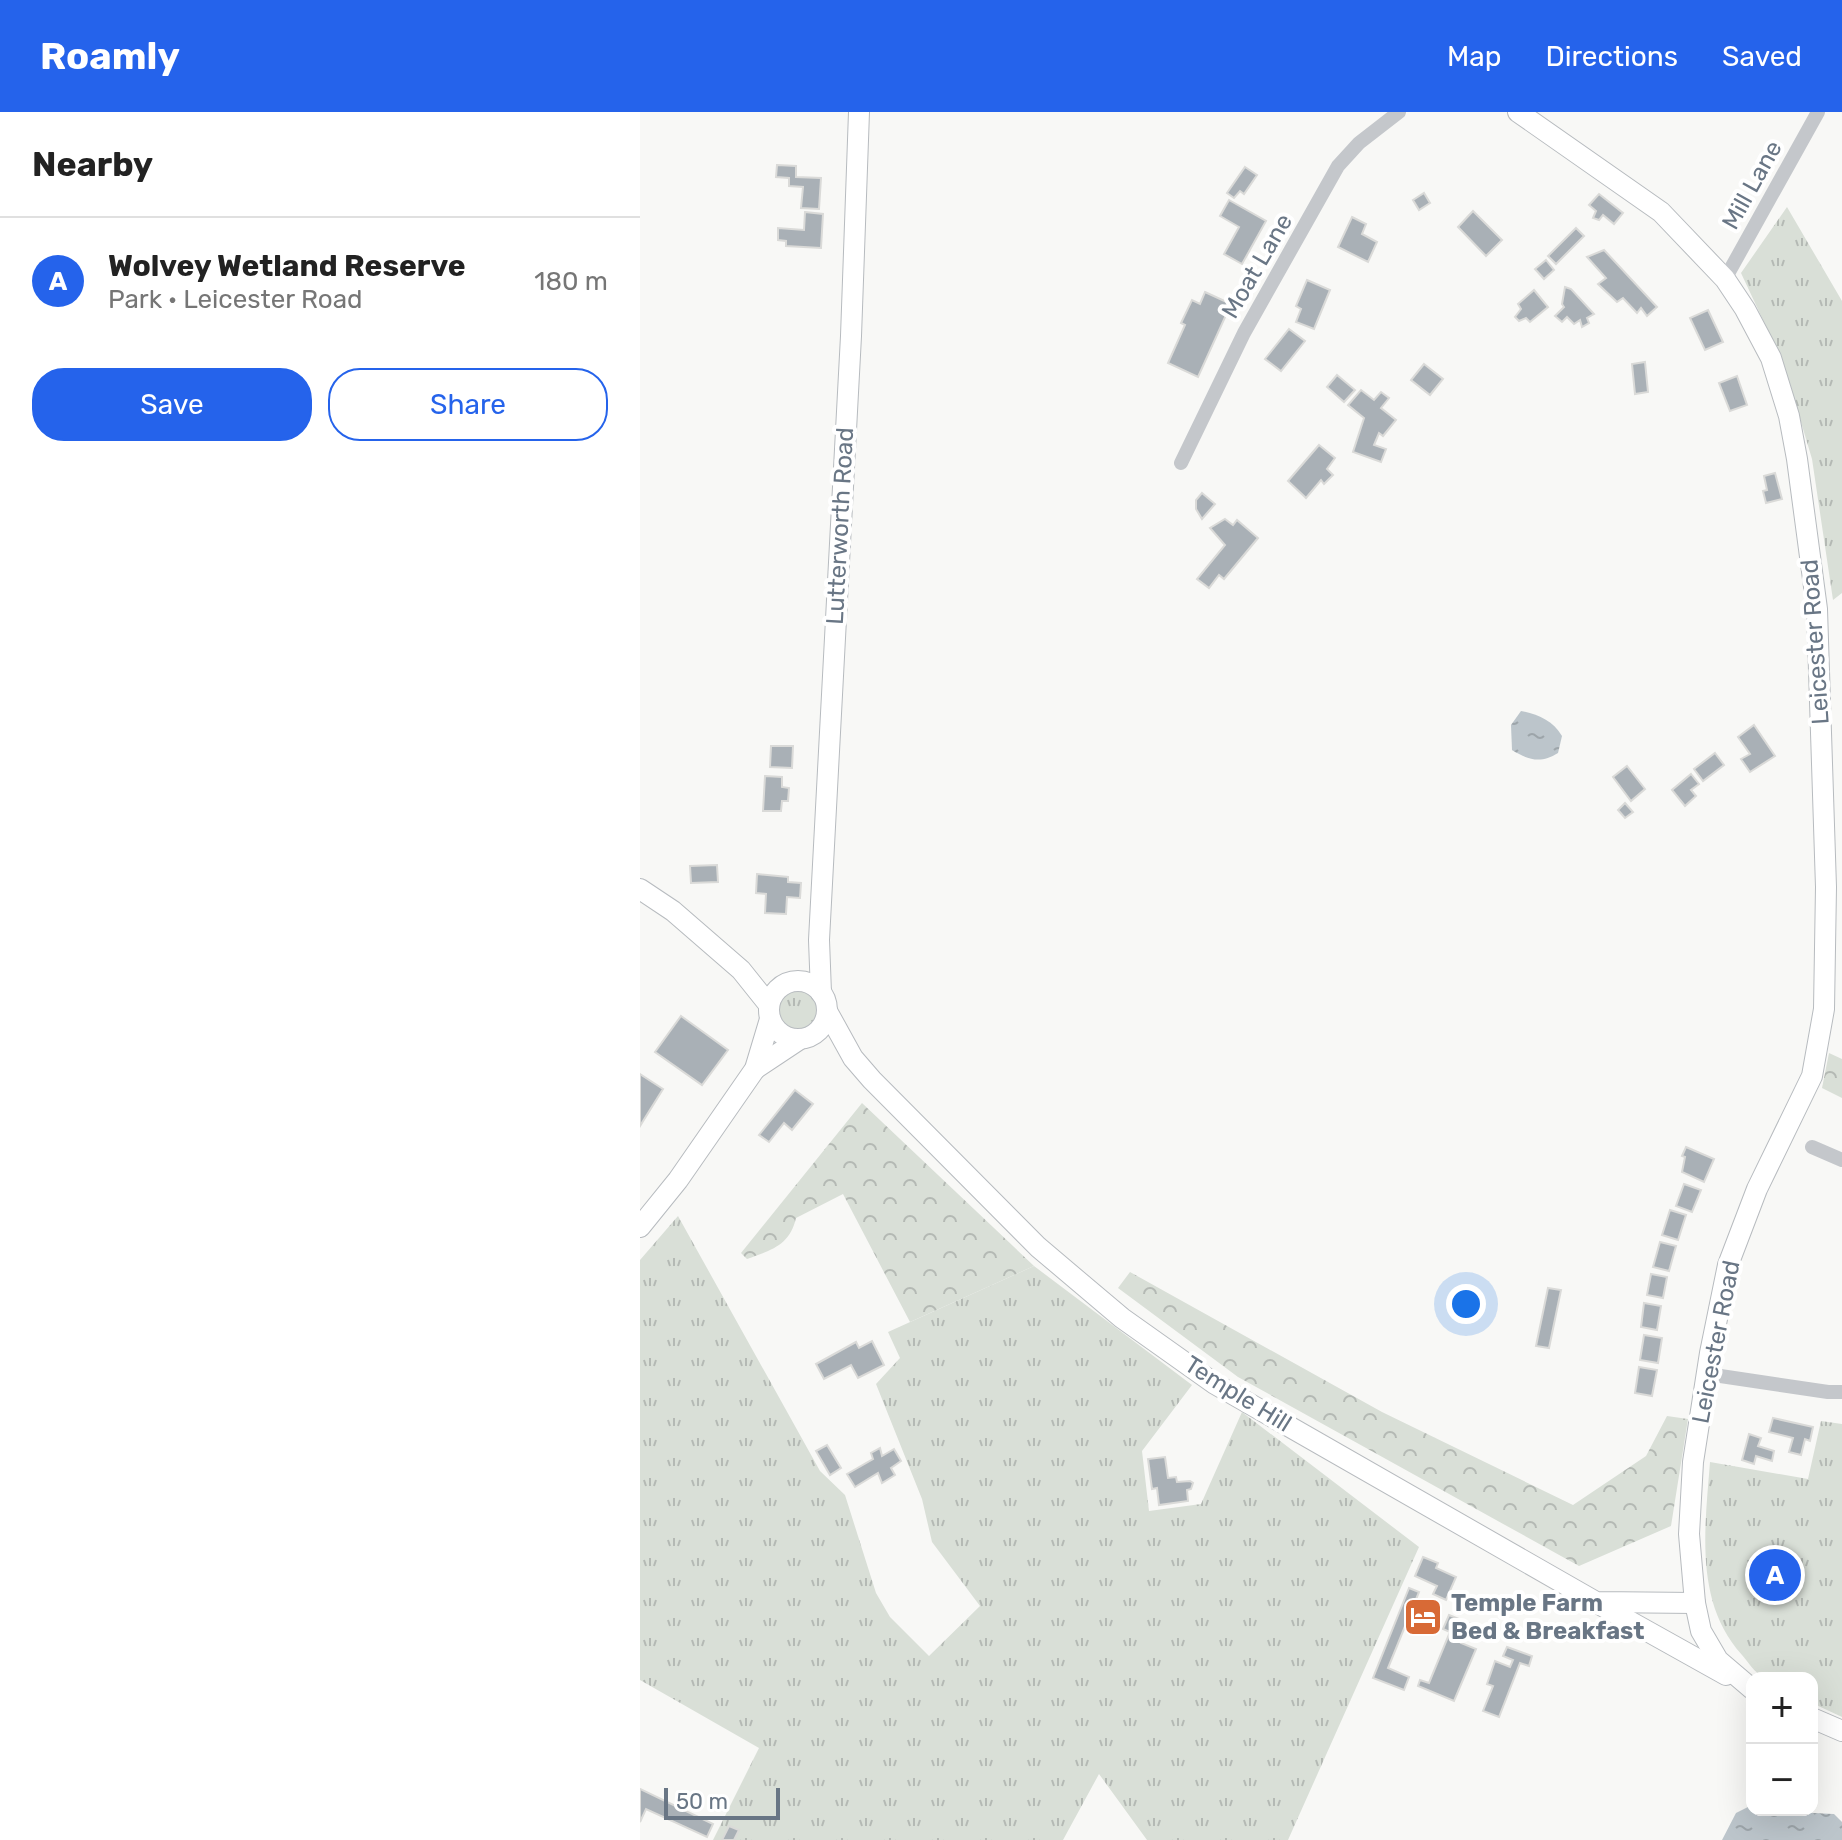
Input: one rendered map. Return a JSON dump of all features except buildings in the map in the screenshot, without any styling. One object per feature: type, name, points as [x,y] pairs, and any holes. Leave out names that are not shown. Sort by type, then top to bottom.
[{"type":"main road","name":"Lutterworth Road","points":[[824,1002],[819,940],[851,336],[859,112]]},
{"type":"main road","name":"Leicester Road","points":[[1518,112],[1661,212],[1725,279],[1771,358],[1789,416],[1797,459],[1817,609],[1826,887],[1824,1009],[1812,1076],[1757,1189],[1728,1265],[1693,1462],[1689,1534],[1695,1603],[1701,1631],[1718,1660],[1746,1685]]},
{"type":"main road","points":[[640,889],[673,911],[741,970],[770,1012],[773,1026],[785,1036],[806,1038]]},
{"type":"main road","name":"Lutterworth Road","points":[[787,984],[806,964],[819,940]]},
{"type":"main road","points":[[741,970],[787,984],[808,983],[824,1002],[823,1025],[755,1069]]},
{"type":"main road","points":[[640,1227],[678,1180],[755,1069],[776,991],[787,984]]},
{"type":"main road","name":"Temple Hill","points":[[824,1002],[853,1058],[921,1132],[1038,1247],[1122,1318],[1215,1384],[1596,1602],[1695,1603]]},
{"type":"main road","name":"Temple Hill","points":[[806,1038],[853,1058]]},
{"type":"main road","points":[[1596,1602],[1746,1686]]},
{"type":"main road","points":[[1818,1721],[1842,1731]]},
{"type":"street","name":"Moat Lane","points":[[1181,463],[1244,333],[1338,166],[1359,143],[1399,112]]},
{"type":"street","name":"Mill Lane","points":[[1725,279],[1818,112]]},
{"type":"street","points":[[1812,1147],[1842,1160]]},
{"type":"street","points":[[1707,1374],[1842,1392]]},
{"type":"green space","points":[[1787,207],[1842,301],[1842,593],[1833,600],[1812,459],[1784,365],[1741,273]]},
{"type":"green space","points":[[798,988],[814,994],[820,1010],[814,1026],[798,1032],[782,1026],[776,1010],[782,994]]},
{"type":"green space","points":[[1829,1053],[1842,1059],[1842,1098],[1822,1088]]},
{"type":"green space","points":[[862,1103],[1034,1266],[910,1322],[843,1194],[796,1218],[789,1235],[779,1245],[747,1259],[741,1253]]},
{"type":"green space","points":[[678,1216],[820,1471],[845,1495],[876,1593],[890,1617],[929,1656],[980,1606],[932,1542],[922,1499],[876,1384],[900,1358],[888,1332],[1034,1266],[1192,1385],[1142,1451],[1149,1511],[1201,1504],[1242,1412],[1419,1547],[1288,1840],[1147,1840],[1099,1774],[1063,1840],[713,1840],[759,1748],[640,1680],[640,1260]]},
{"type":"green space","points":[[1130,1272],[1382,1412],[1573,1505],[1646,1456],[1667,1416],[1688,1419],[1671,1526],[1579,1566],[1238,1377],[1118,1288]]},
{"type":"green space","points":[[1821,1421],[1842,1424],[1842,1717],[1818,1706],[1818,1672],[1757,1672],[1727,1634],[1709,1588],[1705,1538],[1710,1462],[1808,1479]]},
{"type":"water","points":[[1521,711],[1554,726],[1562,736],[1558,753],[1546,759],[1535,759],[1512,750],[1511,725]]},
{"type":"water","points":[[1746,1808],[1746,1816],[1834,1814],[1842,1822],[1842,1840],[1722,1840],[1736,1813]]},
{"type":"place","name":"Wolvey Wetland Reserve","points":[[1775,1575]]},
{"type":"place","name":"Temple Farm Bed & Breakfast","points":[[1423,1617]]}]
